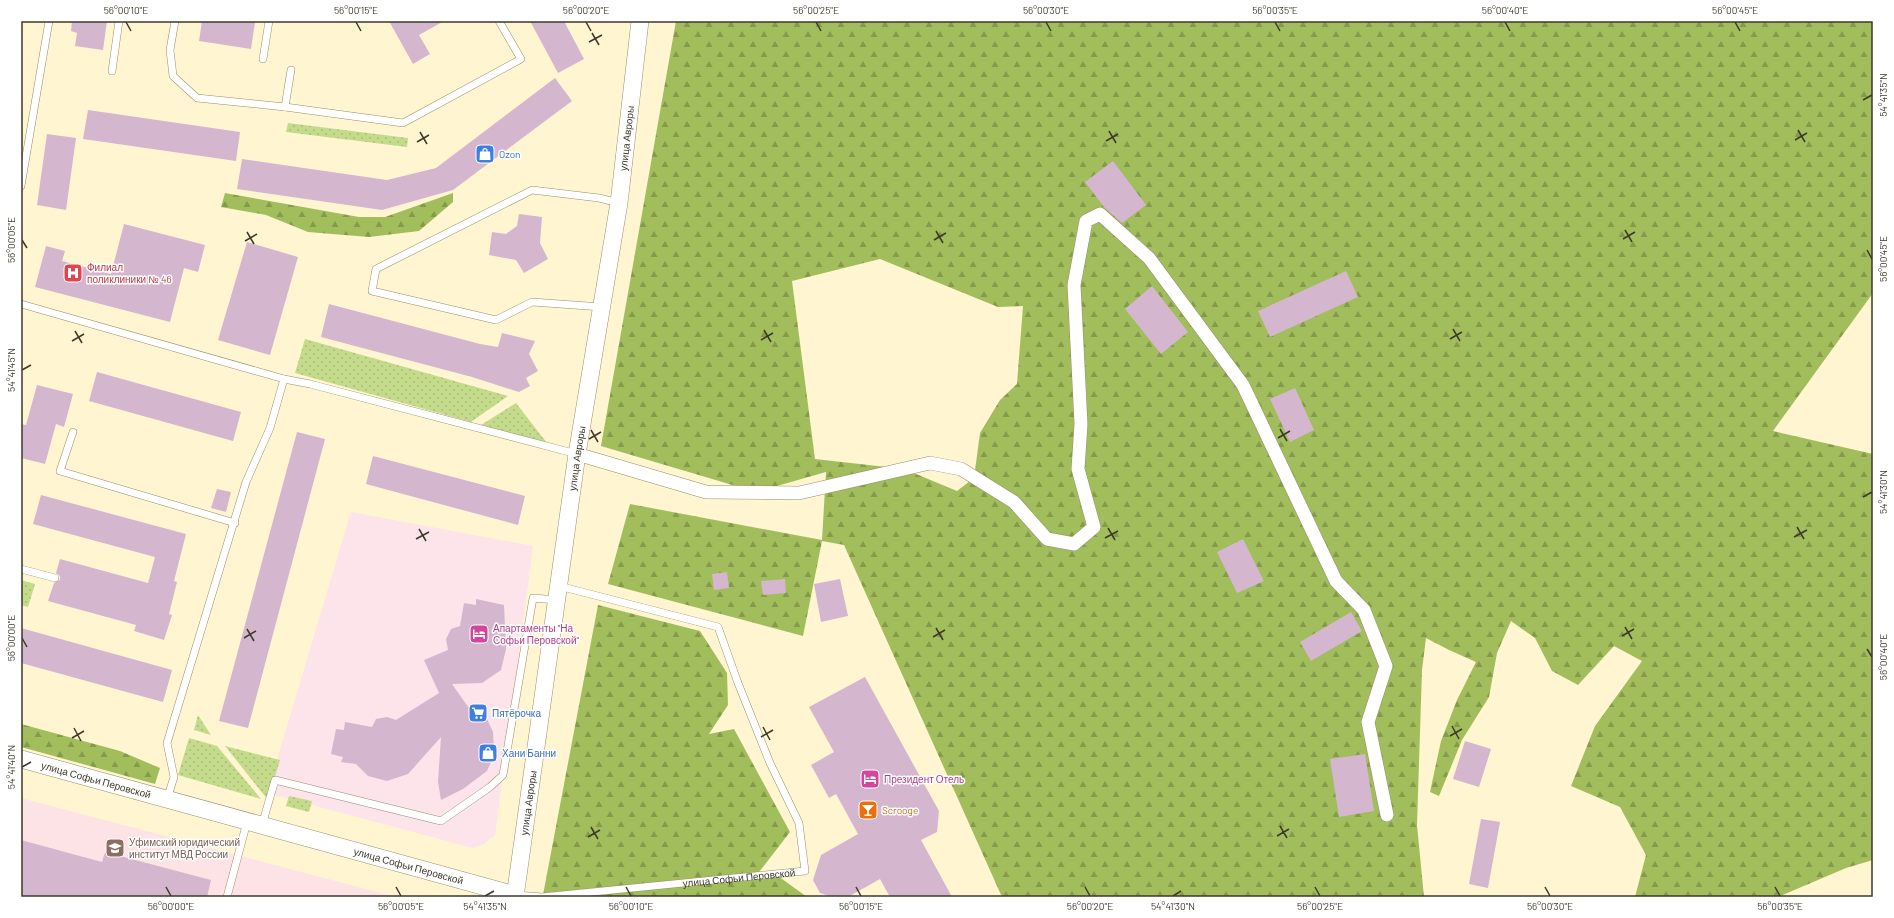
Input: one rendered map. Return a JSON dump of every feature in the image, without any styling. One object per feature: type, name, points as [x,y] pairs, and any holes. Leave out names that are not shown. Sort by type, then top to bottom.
[{"type":"street","name":"улица Авроры","points":[[515,896],[577,454],[603,307],[619,203],[640,21]]},
{"type":"street","points":[[577,454],[706,492],[799,493],[930,463],[961,468],[1014,502],[1047,540],[1074,544],[1094,527],[1078,469],[1081,424],[1074,285],[1086,221],[1100,214],[1149,258],[1243,385],[1336,581],[1364,610],[1386,666],[1368,722],[1387,815]]},
{"type":"street","name":"улица Софьи Перовской","points":[[21,759],[515,896]]},
{"type":"lane","points":[[21,186],[49,21]]},
{"type":"lane","points":[[112,71],[119,21]]},
{"type":"lane","points":[[175,21],[170,50],[172,76],[197,98],[285,107],[403,123],[521,59],[499,21]]},
{"type":"lane","points":[[263,59],[269,21]]},
{"type":"lane","points":[[285,107],[292,70]]},
{"type":"lane","points":[[603,307],[532,302],[496,320],[372,291],[376,269],[532,190],[599,198],[619,203]]},
{"type":"lane","points":[[21,304],[284,379],[310,384],[577,454]]},
{"type":"lane","points":[[167,800],[174,777],[167,743],[235,523],[246,482],[270,428],[284,379]]},
{"type":"lane","points":[[72,432],[60,471],[235,523]]},
{"type":"lane","points":[[21,569],[55,578]]},
{"type":"lane","points":[[227,897],[255,824],[275,780],[441,821],[490,787],[503,775],[533,598],[558,593]]},
{"type":"lane","name":"улица Софьи Перовской","points":[[515,896],[542,897],[805,871],[799,823],[770,763],[738,683],[718,627],[558,593]]},
{"type":"shaded area","points":[[351,512],[533,546],[495,835],[484,844],[473,848],[267,793]]},
{"type":"shaded area","name":"Уфимский юридический институт МВД России","points":[[21,798],[396,897],[21,897]]},
{"type":"green space","points":[[676,21],[1873,21],[1873,293],[1773,431],[1873,454],[1873,860],[1846,868],[1778,897],[1635,897],[1646,855],[1620,807],[1571,786],[1595,726],[1642,661],[1614,646],[1578,685],[1552,671],[1535,638],[1511,621],[1497,653],[1489,697],[1462,740],[1439,796],[1430,792],[1441,741],[1457,700],[1476,662],[1426,638],[1422,670],[1417,825],[1424,897],[1002,897],[844,545],[822,541],[803,636],[608,584],[630,504],[822,540],[826,472],[756,492],[601,446]],"holes":[[[880,259],[998,307],[1023,306],[1017,384],[1000,400],[980,433],[974,478],[957,491],[904,469],[815,459],[792,281]]]},
{"type":"green space","points":[[288,123],[408,138],[407,147],[286,132]]},
{"type":"green space","points":[[225,193],[359,217],[385,217],[453,193],[453,202],[419,231],[369,237],[308,232],[266,215],[221,207]]},
{"type":"green space","points":[[305,339],[508,396],[471,422],[295,373]]},
{"type":"green space","points":[[516,403],[547,443],[481,425]]},
{"type":"green space","points":[[21,580],[35,584],[28,607],[21,605]]},
{"type":"green space","points":[[598,605],[700,631],[727,673],[728,705],[709,734],[734,729],[790,832],[759,872],[543,895]]},
{"type":"green space","points":[[198,715],[211,735],[194,730]]},
{"type":"green space","points":[[21,724],[120,751],[160,768],[155,784],[21,747]]},
{"type":"green space","points":[[189,738],[217,746],[261,799],[178,775]]},
{"type":"green space","points":[[225,746],[280,760],[268,800]]},
{"type":"green space","points":[[289,796],[312,801],[309,812],[286,806]]},
{"type":"green space","points":[[778,876],[807,897],[579,897]]},
{"type":"building","points":[[72,21],[107,21],[103,50],[75,46],[77,33],[71,31]]},
{"type":"building","points":[[202,21],[255,22],[251,49],[199,41]]},
{"type":"building","points":[[389,21],[444,21],[419,35],[430,54],[413,64]]},
{"type":"building","points":[[530,21],[564,21],[584,59],[558,73]]},
{"type":"building","points":[[555,78],[572,101],[453,190],[382,210],[237,189],[242,159],[387,180],[436,168]]},
{"type":"building","points":[[88,110],[240,132],[236,161],[83,139]]},
{"type":"building","points":[[47,134],[76,138],[66,210],[37,205]]},
{"type":"building","points":[[1113,161],[1146,205],[1122,223],[1104,207],[1085,182]]},
{"type":"building","points":[[519,214],[542,217],[540,243],[548,259],[524,273],[516,260],[489,255],[492,232],[506,234],[517,226]]},
{"type":"building","name":"Филиал поликлиники № 46","points":[[124,224],[205,245],[198,272],[184,268],[170,322],[35,287],[46,246],[65,251],[62,261],[111,274]]},
{"type":"building","points":[[247,242],[298,257],[270,355],[218,340]]},
{"type":"building","points":[[1346,271],[1358,297],[1270,337],[1258,311]]},
{"type":"building","points":[[1152,286],[1188,332],[1161,354],[1125,309]]},
{"type":"building","points":[[329,304],[480,344],[498,347],[502,333],[535,341],[529,354],[538,371],[526,378],[530,386],[519,392],[472,377],[321,337]]},
{"type":"building","points":[[97,372],[241,412],[233,441],[89,401]]},
{"type":"building","points":[[37,385],[73,394],[64,427],[56,424],[45,464],[21,458],[21,424],[26,425]]},
{"type":"building","points":[[1295,388],[1314,430],[1290,442],[1270,399]]},
{"type":"building","points":[[297,432],[325,439],[248,728],[219,721]]},
{"type":"building","points":[[373,456],[525,496],[518,525],[366,484]]},
{"type":"building","points":[[217,489],[231,492],[226,512],[211,508]]},
{"type":"building","points":[[41,495],[186,534],[174,581],[177,582],[169,614],[172,615],[164,640],[134,631],[136,625],[48,601],[54,583],[60,580],[60,576],[56,573],[60,559],[148,583],[155,557],[33,524]]},
{"type":"building","points":[[1243,539],[1264,581],[1237,593],[1217,552]]},
{"type":"building","points":[[727,572],[729,588],[714,590],[712,574]]},
{"type":"building","points":[[785,579],[786,593],[763,595],[761,581]]},
{"type":"building","points":[[840,579],[848,616],[821,622],[814,584]]},
{"type":"building","points":[[476,599],[504,605],[506,649],[501,670],[482,683],[452,684],[471,711],[481,706],[493,732],[494,755],[487,771],[463,789],[441,800],[438,782],[441,737],[408,774],[387,781],[368,776],[356,764],[341,762],[343,757],[331,754],[336,729],[344,730],[345,722],[372,727],[376,719],[387,717],[396,720],[439,693],[424,660],[448,650],[446,639],[451,629],[460,626],[464,603],[476,605]]},
{"type":"building","points":[[1351,612],[1362,631],[1311,661],[1300,642]]},
{"type":"building","points":[[21,628],[172,670],[163,702],[21,663]]},
{"type":"building","name":"Президент Отель","points":[[865,677],[939,811],[937,832],[921,840],[952,897],[890,897],[880,879],[848,897],[833,897],[820,893],[813,880],[821,855],[858,834],[836,794],[829,798],[811,765],[834,752],[809,707]]},
{"type":"building","points":[[1465,741],[1491,749],[1479,787],[1453,779]]},
{"type":"building","points":[[1365,754],[1374,811],[1339,817],[1330,759]]},
{"type":"building","points":[[1481,819],[1500,822],[1488,888],[1469,884]]},
{"type":"building","points":[[21,840],[102,862],[105,852],[211,880],[207,897],[21,897]]},
{"type":"place","name":"Ozon","points":[[485,154]]},
{"type":"place","name":"Филиал поликлиники № 46","points":[[73,273]]},
{"type":"place","name":"Апартаменты \"На Софьи Перовской\"","points":[[479,634]]},
{"type":"place","name":"Пятёрочка","points":[[478,713]]},
{"type":"place","name":"Хани Банни","points":[[488,753]]},
{"type":"place","name":"Президент Отель","points":[[870,779]]},
{"type":"place","name":"Scrooge","points":[[868,810]]},
{"type":"place","name":"Уфимский юридический институт МВД России","points":[[115,848]]}]
